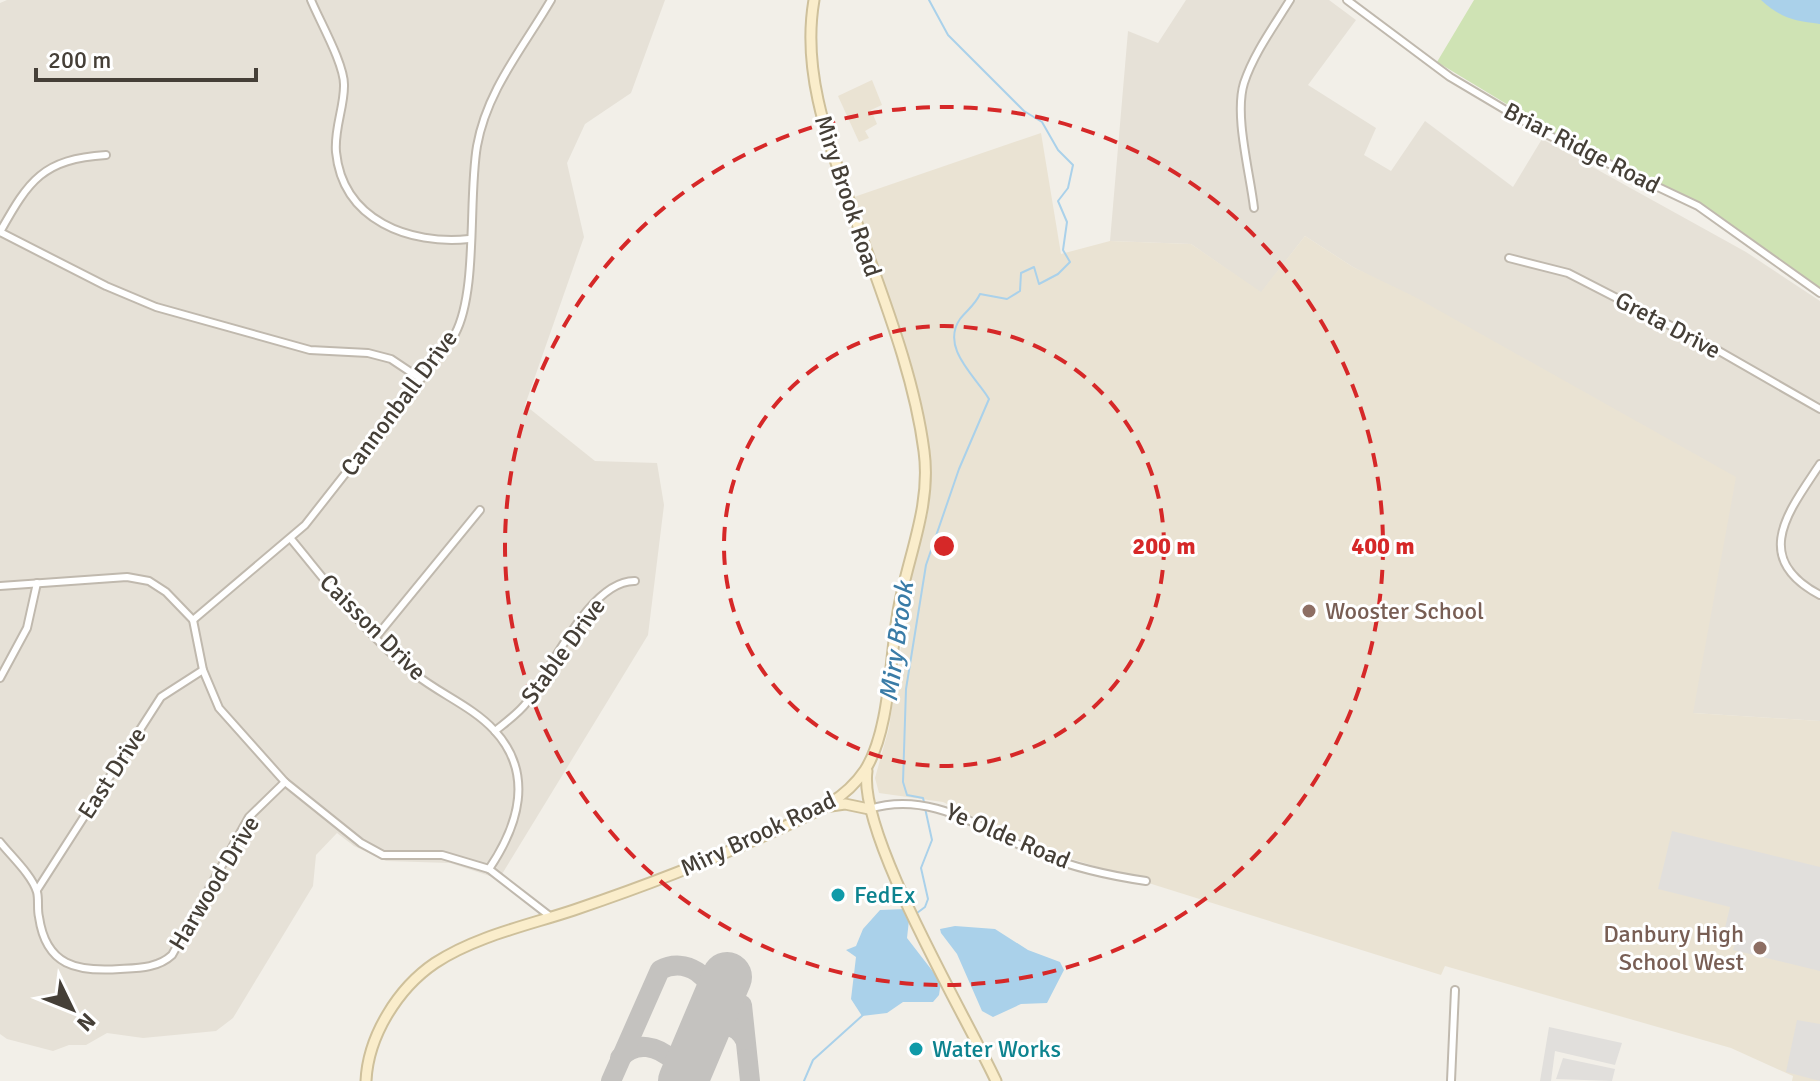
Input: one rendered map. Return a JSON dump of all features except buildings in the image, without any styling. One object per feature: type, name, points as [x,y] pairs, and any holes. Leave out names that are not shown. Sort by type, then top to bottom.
[{"type":"main road","name":"Miry Brook Road","points":[[366,1081],[370,1049],[378,1030],[411,983],[434,964],[460,950],[724,854],[824,808],[850,789],[867,767],[884,711],[902,586],[922,512],[925,467],[920,429],[903,365],[817,97],[809,27],[814,0]]},
{"type":"main road","points":[[867,767],[869,809],[913,914],[996,1081]]},
{"type":"main road","points":[[824,808],[845,804],[869,809]]},
{"type":"street","points":[[311,0],[344,85],[336,151],[346,183],[369,212],[395,232],[423,239],[469,239]]},
{"type":"street","name":"Cannonball Drive","points":[[193,620],[291,539],[421,379],[461,323],[467,304],[477,147],[484,119],[501,77],[551,0]]},
{"type":"street","points":[[1254,208],[1241,110],[1243,86],[1253,62],[1290,0]]},
{"type":"street","name":"Briar Ridge Road","points":[[1347,0],[1450,77],[1546,134],[1698,206],[1820,293]]},
{"type":"street","points":[[106,155],[72,158],[45,170],[24,188],[0,232],[106,286],[156,307],[310,350],[368,353],[391,359],[421,379]]},
{"type":"street","name":"Greta Drive","points":[[1509,258],[1568,273],[1712,347],[1820,409]]},
{"type":"street","points":[[1820,464],[1784,520],[1780,538],[1780,551],[1789,572],[1803,586],[1820,595]]},
{"type":"street","points":[[376,637],[480,510]]},
{"type":"street","name":"Caisson Drive","points":[[291,539],[376,637],[415,674],[495,731],[510,755],[521,793],[508,841],[489,869]]},
{"type":"street","points":[[0,586],[101,577],[149,581],[166,592],[193,620],[203,670],[219,708],[285,782],[361,843],[383,855],[442,855],[489,869],[551,917]]},
{"type":"street","name":"Stable Drive","points":[[495,731],[525,705],[597,600],[624,581],[635,581]]},
{"type":"street","points":[[0,678],[27,628],[37,583]]},
{"type":"street","name":"East Drive","points":[[37,890],[161,697],[203,670]]},
{"type":"street","name":"Harwood Drive","points":[[0,842],[37,890],[39,919],[48,945],[60,960],[72,968],[95,971],[164,963],[184,936],[249,817],[285,782]]},
{"type":"street","name":"Ye Olde Road","points":[[869,809],[929,805],[952,811],[1047,857],[1146,881]]},
{"type":"street","points":[[1451,1081],[1455,990]]},
{"type":"shaded area","points":[[7,0],[665,0],[631,93],[585,124],[567,163],[584,237],[525,405],[595,461],[657,463],[664,505],[648,635],[499,879],[450,863],[386,861],[354,846],[337,833],[316,855],[313,886],[233,1018],[216,1031],[143,1038],[107,1033],[86,1045],[69,1045],[53,1051],[7,1039],[0,1034],[0,3]]},
{"type":"shaded area","points":[[1186,0],[1329,0],[1356,20],[1308,85],[1376,128],[1364,155],[1391,171],[1425,121],[1513,187],[1542,139],[1746,252],[1820,301],[1820,721],[1693,713],[1479,334],[1353,267],[1305,236],[1261,293],[1191,244],[1110,241],[1128,31],[1158,43]]},
{"type":"shaded area","points":[[872,80],[882,105],[871,110],[877,124],[865,131],[869,138],[859,142],[838,96]]},
{"type":"shaded area","name":"Wooster School","points":[[1041,133],[1061,254],[1110,241],[1191,244],[1261,292],[1305,236],[1353,267],[1415,297],[1736,477],[1693,713],[1820,721],[1820,1081],[1792,1081],[1793,1076],[1731,1048],[1445,966],[1441,975],[1072,859],[1034,846],[943,802],[879,793],[875,778],[889,728],[911,579],[928,513],[930,460],[915,389],[854,197]]},
{"type":"shaded area","points":[[1672,831],[1820,867],[1820,971],[1733,950],[1737,938],[1724,932],[1730,907],[1658,889]]},
{"type":"shaded area","points":[[1797,1020],[1820,1024],[1820,1081],[1786,1072]]},
{"type":"shaded area","points":[[1549,1027],[1622,1043],[1615,1065],[1555,1051],[1551,1081],[1540,1081]]},
{"type":"shaded area","points":[[1563,1058],[1615,1069],[1612,1081],[1556,1079]]},
{"type":"green space","points":[[1474,0],[1820,0],[1820,289],[1701,203],[1551,131],[1437,62]]},
{"type":"water","points":[[1761,0],[1820,0],[1820,24],[1788,18]]},
{"type":"water","points":[[905,909],[909,920],[907,938],[941,982],[939,995],[933,1002],[903,1002],[887,1013],[862,1016],[851,999],[856,957],[846,950],[856,946],[863,929],[880,910]]},
{"type":"water","points":[[955,926],[995,929],[1028,950],[1060,962],[1064,970],[1047,1003],[1021,1004],[993,1017],[982,1011],[957,954],[941,933],[940,929]]},
{"type":"waterway","name":"Miry Brook","points":[[924,802],[923,798],[907,795],[903,782],[906,689],[926,565],[959,469],[989,399],[962,362],[954,341],[955,330],[980,294],[1007,299],[1020,291],[1021,273],[1034,267],[1039,284],[1058,274],[1070,262],[1063,250],[1067,222],[1058,201],[1068,188],[1073,165],[1058,150],[1042,122],[1024,111],[948,35],[929,0]]},
{"type":"waterway","name":"Miry Brook","points":[[917,913],[925,907],[928,899],[921,868],[932,840],[925,808]]},
{"type":"waterway","name":"Miry Brook","points":[[804,1081],[813,1060],[863,1015]]},
{"type":"taxiway","points":[[611,1081],[660,970],[670,966],[689,967],[710,985],[715,1004]]},
{"type":"taxiway","points":[[742,1005],[750,1081]]},
{"type":"taxiway","points":[[699,1043],[710,1032],[723,1026],[735,1028],[745,1040]]},
{"type":"taxiway","points":[[620,1058],[640,1047],[654,1049],[674,1061],[681,1081]]},
{"type":"runway","points":[[683,1081],[727,977]]},
{"type":"place","name":"Wooster School","points":[[1309,611]]},
{"type":"place","name":"FedEx","points":[[838,895]]},
{"type":"place","name":"Danbury High School West","points":[[1760,948]]},
{"type":"place","name":"Water Works","points":[[916,1049]]}]
